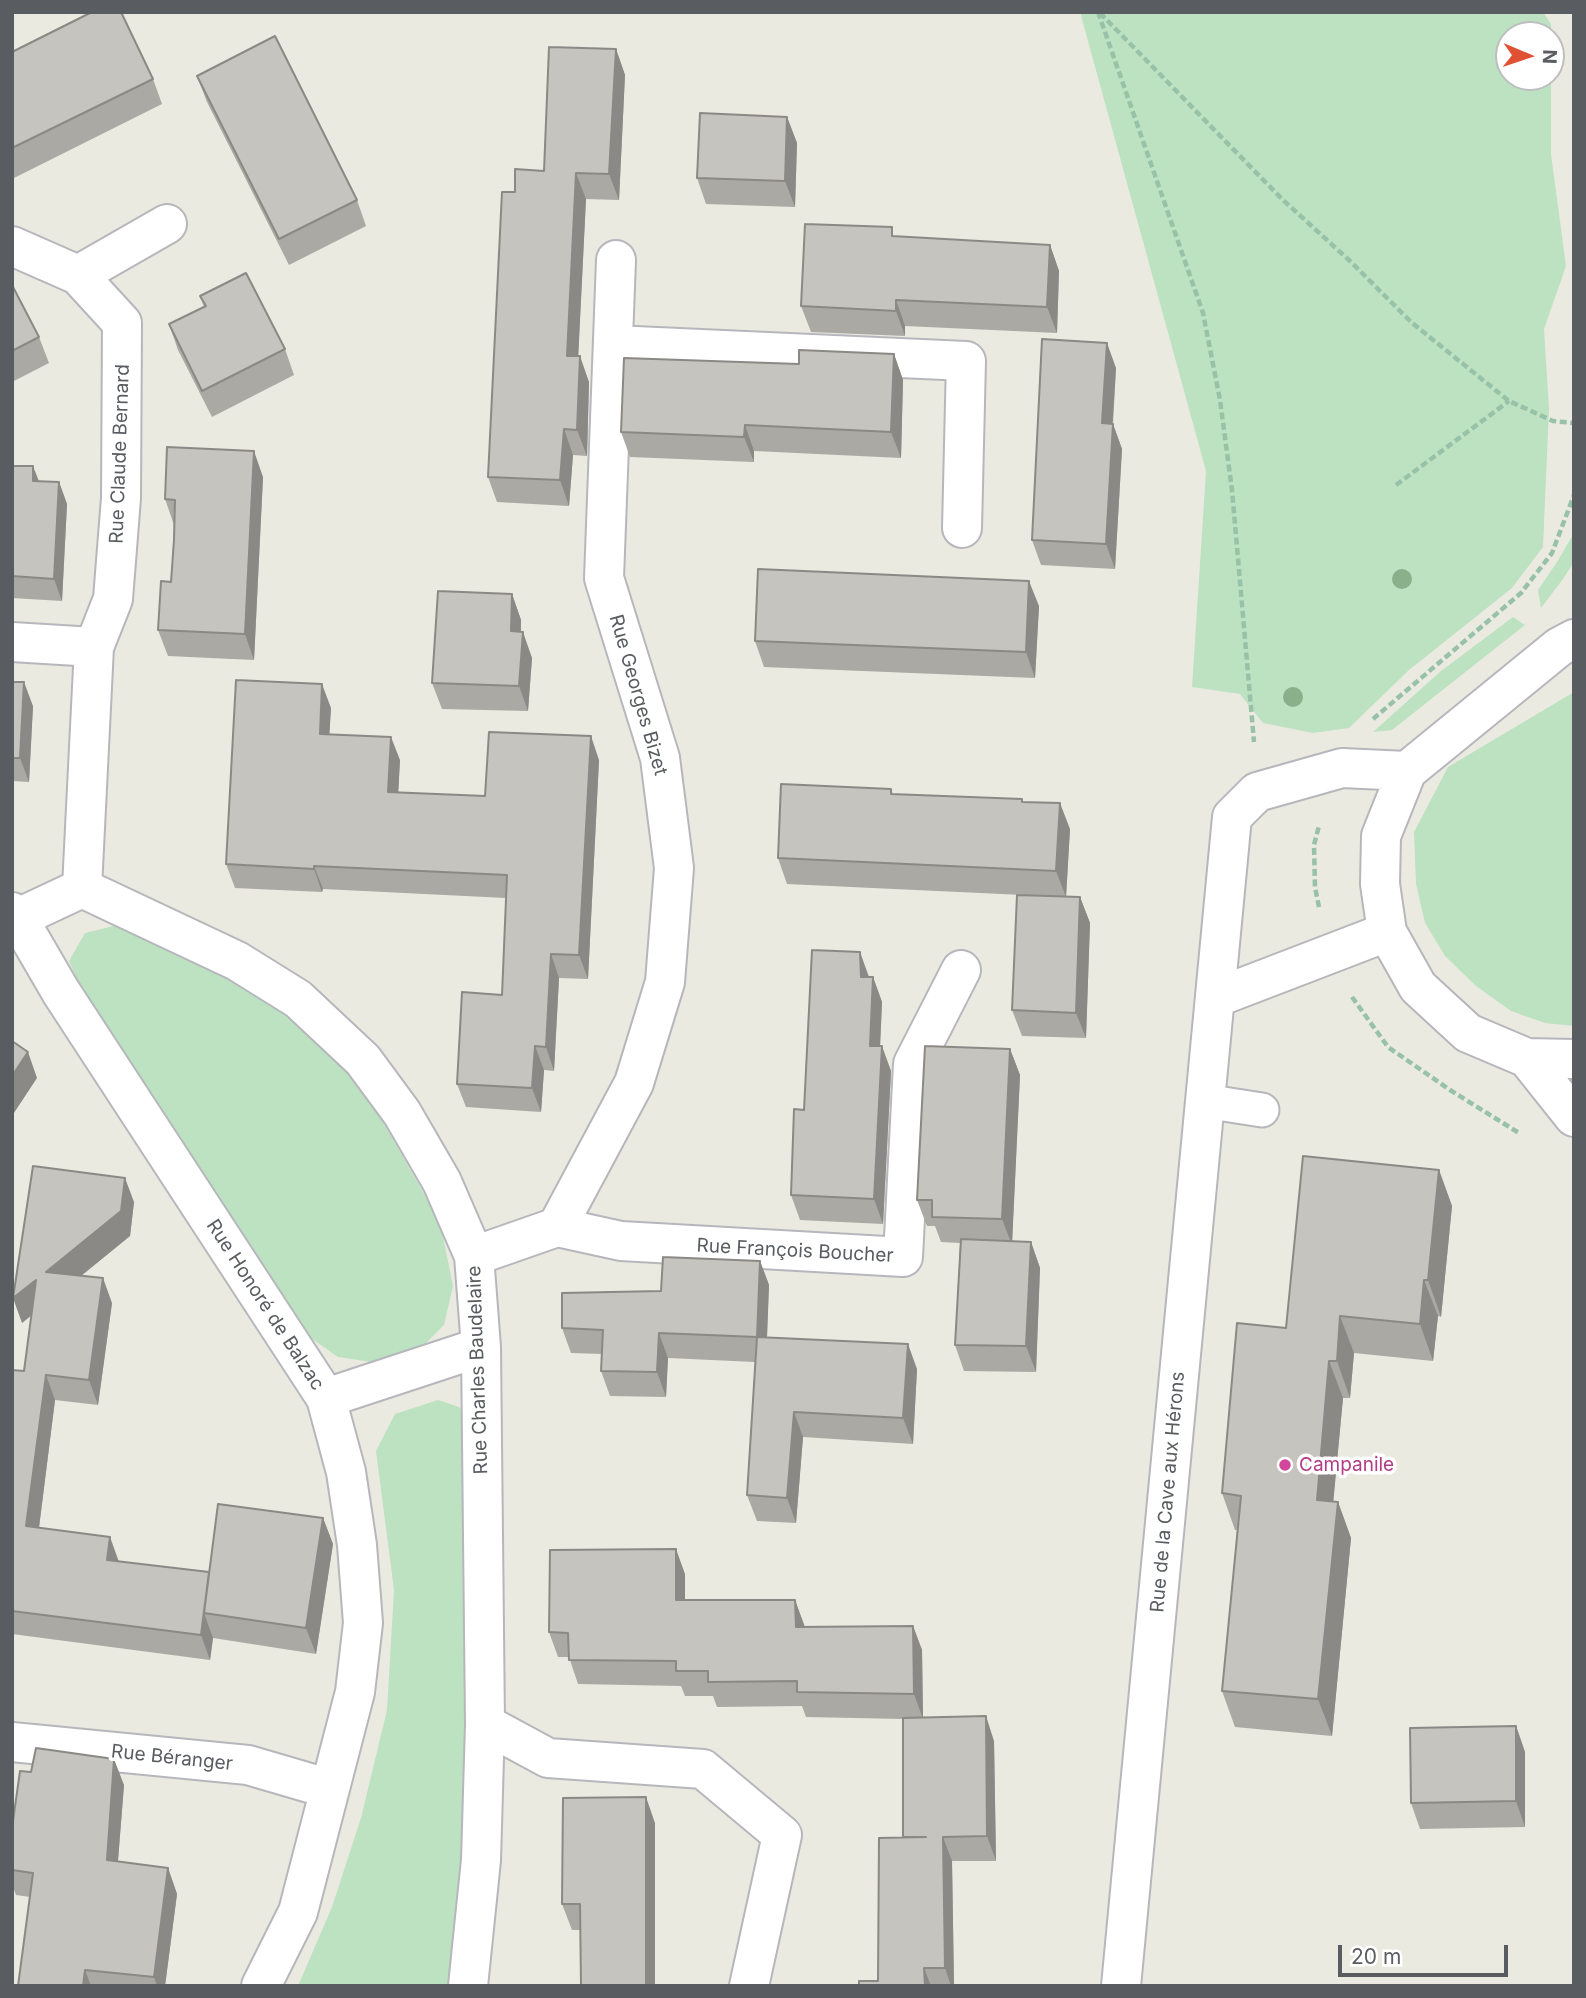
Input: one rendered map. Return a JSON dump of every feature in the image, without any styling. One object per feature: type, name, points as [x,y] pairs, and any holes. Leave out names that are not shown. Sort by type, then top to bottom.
[{"type":"street","points":[[78,275],[167,224]]},
{"type":"street","name":"Rue Claude Bernard","points":[[12,246],[78,275],[122,323],[121,498],[113,599],[94,647],[82,888]]},
{"type":"street","name":"Rue Georges Bizet","points":[[557,1227],[634,1083],[665,982],[674,868],[660,758],[604,578],[616,260]]},
{"type":"street","points":[[613,345],[966,361],[962,528]]},
{"type":"street","points":[[1574,639],[1559,648],[1407,771],[1381,836],[1380,884],[1387,932],[1418,987],[1468,1033],[1527,1058],[1574,1059]]},
{"type":"street","points":[[12,642],[94,647]]},
{"type":"street","points":[[1257,792],[1342,768],[1407,771]]},
{"type":"street","name":"Rue de la Cave aux Hérons","points":[[1121,1986],[1232,817],[1257,792]]},
{"type":"street","points":[[15,915],[82,888]]},
{"type":"street","name":"Rue Charles Baudelaire","points":[[82,888],[237,961],[298,999],[363,1060],[402,1113],[442,1182],[474,1256],[481,1347],[485,1724],[481,1860],[468,1986]]},
{"type":"street","name":"Rue Honoré de Balzac","points":[[15,915],[61,992],[326,1398],[346,1472],[357,1545],[363,1623],[355,1692],[298,1912],[261,1986]]},
{"type":"street","points":[[1215,998],[1387,932]]},
{"type":"street","name":"Rue François Boucher","points":[[557,1227],[621,1241],[903,1257],[913,1064],[961,970]]},
{"type":"street","points":[[1527,1058],[1574,1117]]},
{"type":"street","points":[[474,1256],[557,1227]]},
{"type":"street","points":[[326,1398],[481,1347]]},
{"type":"street","points":[[485,1724],[548,1758],[703,1769],[782,1835],[749,1986]]},
{"type":"street","name":"Rue Béranger","points":[[12,1742],[248,1765],[330,1789]]},
{"type":"lane","points":[[1204,1101],[1262,1110]]},
{"type":"path","points":[[1098,12],[1283,200],[1411,322],[1509,401],[1553,421],[1574,422]]},
{"type":"path","points":[[1098,12],[1203,313],[1220,400],[1232,490],[1257,792]]},
{"type":"path","points":[[1396,485],[1509,401]]},
{"type":"path","points":[[1370,721],[1521,593],[1552,553],[1574,495]]},
{"type":"path","points":[[1320,820],[1314,845],[1315,887],[1321,919]]},
{"type":"path","points":[[1351,996],[1388,1046],[1527,1139]]},
{"type":"green space","points":[[1080,12],[1543,12],[1549,21],[1495,21],[1495,91],[1551,91],[1551,154],[1566,266],[1544,329],[1549,409],[1543,547],[1512,588],[1409,670],[1349,728],[1313,733],[1263,723],[1240,694],[1192,687],[1206,471]]},
{"type":"green space","points":[[1574,533],[1574,562],[1541,608],[1538,590]]},
{"type":"green space","points":[[1513,617],[1525,625],[1392,730],[1373,732],[1441,671]]},
{"type":"green space","points":[[1574,692],[1574,1026],[1545,1023],[1511,1011],[1476,986],[1445,956],[1425,923],[1416,884],[1414,832],[1448,767]]},
{"type":"green space","points":[[118,925],[214,966],[295,1014],[358,1078],[440,1222],[453,1286],[444,1325],[420,1349],[384,1364],[338,1357],[305,1334],[91,1012],[69,961],[85,933]]},
{"type":"green space","points":[[438,1400],[459,1407],[473,1423],[476,1731],[451,1986],[298,1986],[332,1907],[361,1818],[387,1710],[394,1590],[376,1451],[395,1414]]},
{"type":"building","points":[[92,12],[121,12],[153,79],[12,148],[12,52]]},
{"type":"building","points":[[275,36],[357,200],[279,239],[197,76]]},
{"type":"building","points":[[549,47],[616,49],[609,174],[576,173],[567,356],[580,356],[577,430],[564,429],[560,480],[488,477],[502,192],[515,192],[515,169],[544,171]]},
{"type":"building","points":[[700,113],[787,117],[785,181],[697,178]]},
{"type":"building","points":[[805,224],[892,227],[892,236],[1050,245],[1047,307],[896,300],[896,311],[801,306]]},
{"type":"building","points":[[246,273],[285,349],[202,391],[169,324],[206,306],[200,296]]},
{"type":"building","points":[[12,285],[39,337],[12,351]]},
{"type":"building","points":[[1042,339],[1107,343],[1102,423],[1113,424],[1106,544],[1032,540]]},
{"type":"building","points":[[799,350],[894,354],[891,432],[745,425],[744,437],[621,432],[624,358],[799,364]]},
{"type":"building","points":[[167,447],[254,451],[245,634],[158,630],[161,581],[171,582],[174,540],[175,500],[165,499]]},
{"type":"building","points":[[12,466],[33,466],[33,481],[59,482],[54,579],[12,576]]},
{"type":"building","points":[[758,569],[1029,581],[1026,652],[755,641]]},
{"type":"building","points":[[438,591],[512,594],[511,631],[523,632],[519,686],[432,683]]},
{"type":"building","points":[[236,680],[322,684],[320,734],[391,737],[388,792],[485,796],[489,732],[591,736],[579,955],[551,954],[546,1047],[535,1046],[532,1088],[457,1084],[462,992],[502,995],[507,875],[226,864]]},
{"type":"building","points":[[12,682],[24,682],[20,758],[12,758]]},
{"type":"building","points":[[781,784],[891,789],[891,794],[1060,803],[1056,871],[778,858]]},
{"type":"building","points":[[1017,895],[1080,897],[1076,1013],[1012,1010]]},
{"type":"building","points":[[812,950],[860,952],[861,977],[873,977],[870,1046],[882,1046],[874,1199],[791,1195],[794,1109],[804,1110]]},
{"type":"building","points":[[12,1041],[28,1052],[12,1076]]},
{"type":"building","points":[[925,1046],[1010,1049],[1002,1219],[932,1217],[932,1200],[917,1200]]},
{"type":"building","points":[[1303,1156],[1439,1170],[1428,1280],[1424,1280],[1420,1324],[1340,1316],[1337,1361],[1329,1361],[1317,1500],[1338,1502],[1318,1699],[1222,1691],[1241,1496],[1222,1493],[1237,1323],[1286,1328]]},
{"type":"building","points":[[33,1166],[125,1178],[121,1211],[46,1272],[103,1278],[89,1380],[46,1375],[26,1526],[110,1537],[107,1560],[209,1572],[201,1635],[12,1611],[12,1370],[24,1371],[36,1280],[13,1298]]},
{"type":"building","points":[[961,1239],[1031,1242],[1026,1346],[955,1345]]},
{"type":"building","points":[[663,1257],[760,1261],[757,1337],[659,1333],[657,1372],[601,1371],[603,1330],[562,1328],[562,1293],[661,1291]]},
{"type":"building","points":[[757,1337],[908,1344],[903,1418],[794,1412],[787,1498],[747,1495]]},
{"type":"building","points":[[218,1504],[323,1518],[306,1628],[204,1613]]},
{"type":"building","points":[[676,1549],[676,1600],[795,1600],[796,1627],[913,1626],[914,1694],[797,1692],[797,1681],[708,1682],[708,1671],[676,1671],[676,1661],[569,1660],[568,1633],[549,1632],[550,1550]]},
{"type":"building","points":[[986,1716],[987,1836],[943,1837],[945,1968],[924,1968],[925,1986],[859,1986],[859,1981],[878,1981],[879,1838],[926,1837],[903,1837],[903,1718]]},
{"type":"building","points":[[1516,1726],[1516,1801],[1411,1803],[1410,1728]]},
{"type":"building","points":[[36,1748],[114,1759],[107,1860],[168,1868],[154,1977],[85,1970],[83,1986],[18,1986],[33,1873],[12,1870],[12,1828],[20,1771],[31,1772]]},
{"type":"building","points":[[646,1797],[646,1986],[581,1986],[580,1904],[562,1904],[563,1798]]},
{"type":"place","name":"Campanile","points":[[1285,1465]]}]
